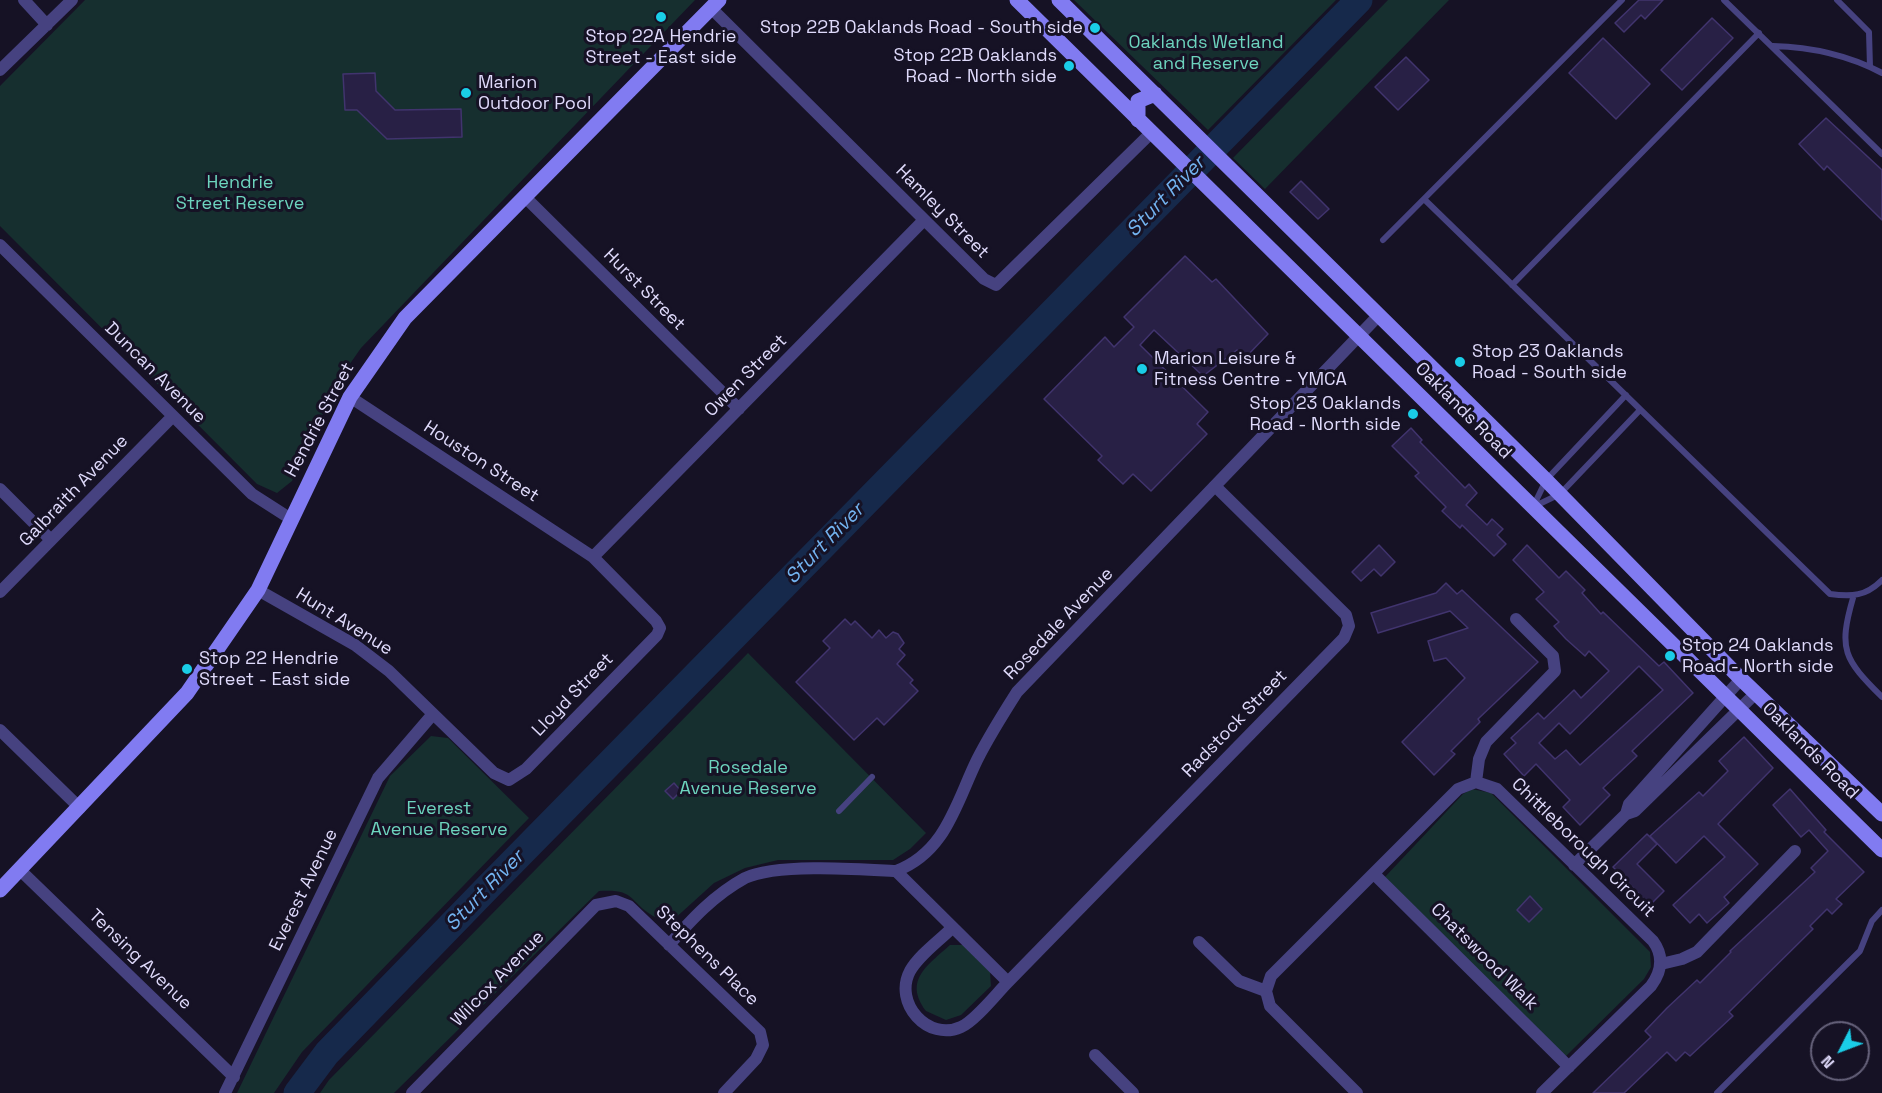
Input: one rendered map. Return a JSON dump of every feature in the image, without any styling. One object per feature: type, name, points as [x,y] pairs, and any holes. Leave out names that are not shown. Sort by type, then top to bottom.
[{"type":"main road","name":"Oaklands Road","points":[[1017,0],[1882,850]]},
{"type":"main road","name":"Oaklands Road","points":[[1059,0],[1546,480],[1741,679],[1882,814]]},
{"type":"main road","name":"Hendrie Street","points":[[0,890],[187,693],[258,590],[350,397],[405,318],[715,4]]},
{"type":"main road","points":[[1138,120],[1137,101],[1155,94]]},
{"type":"street","points":[[24,0],[46,25]]},
{"type":"street","points":[[0,70],[72,0]]},
{"type":"street","name":"Hamley Street","points":[[715,4],[924,220],[984,279],[996,285],[1005,279],[1151,133]]},
{"type":"street","name":"Hurst Street","points":[[525,197],[739,409]]},
{"type":"street","name":"Owen Street","points":[[593,557],[924,220]]},
{"type":"street","name":"Duncan Avenue","points":[[0,245],[252,494],[291,519]]},
{"type":"street","name":"Rosedale Avenue","points":[[896,872],[914,865],[947,828],[977,760],[1017,692],[1216,488],[1379,315]]},
{"type":"street","name":"Houston Street","points":[[350,397],[593,557]]},
{"type":"street","name":"Galbraith Avenue","points":[[0,592],[173,416]]},
{"type":"street","name":"Radstock Street","points":[[952,928],[911,969],[906,981],[906,1001],[917,1019],[931,1027],[945,1031],[963,1027],[1344,638],[1349,626],[1346,615],[1216,488]]},
{"type":"street","points":[[0,489],[51,540]]},
{"type":"street","name":"Lloyd Street","points":[[434,714],[501,777],[509,780],[526,769],[657,635],[660,628],[656,621],[593,557]]},
{"type":"street","name":"Hunt Avenue","points":[[258,590],[355,645],[389,671],[434,714]]},
{"type":"street","points":[[1357,1093],[1270,1006],[1266,991],[1271,976],[1458,789],[1476,782],[1479,759],[1486,742],[1555,671],[1553,656],[1516,619]]},
{"type":"street","points":[[1626,814],[1629,804],[1741,679]]},
{"type":"street","points":[[1574,865],[1626,814],[1635,811],[1756,693]]},
{"type":"street","name":"Everest Avenue","points":[[225,1093],[378,778],[434,714]]},
{"type":"street","points":[[0,730],[80,808]]},
{"type":"street","name":"Chittleborough Circuit","points":[[1476,782],[1497,789],[1653,941],[1660,954],[1661,964]]},
{"type":"street","points":[[1542,1093],[1651,986],[1657,978],[1661,964],[1682,959],[1697,952],[1796,851]]},
{"type":"street","name":"Tensing Avenue","points":[[20,870],[234,1077]]},
{"type":"street","points":[[669,945],[707,904],[746,878],[772,870],[896,872],[1008,982]]},
{"type":"street","name":"Chatswood Walk","points":[[1374,874],[1569,1066]]},
{"type":"street","name":"Stephens Place","points":[[616,901],[630,906],[760,1032],[764,1045],[756,1059],[724,1093]]},
{"type":"street","name":"Wilcox Avenue","points":[[412,1093],[596,905],[616,901]]},
{"type":"street","points":[[1199,942],[1239,981],[1266,991]]},
{"type":"street","points":[[1095,1055],[1133,1093]]},
{"type":"lane","points":[[1383,240],[1622,0]]},
{"type":"lane","points":[[1724,0],[1882,154]]},
{"type":"lane","points":[[1837,0],[1869,32],[1870,67]]},
{"type":"lane","points":[[1512,285],[1759,33]]},
{"type":"lane","points":[[1772,46],[1809,47],[1882,73]]},
{"type":"lane","points":[[1424,199],[1830,594],[1853,598],[1875,587],[1882,580]]},
{"type":"lane","points":[[1532,507],[1546,480],[1626,395]]},
{"type":"lane","points":[[1532,507],[1560,494],[1640,410]]},
{"type":"lane","points":[[1853,598],[1845,625],[1847,655],[1858,674],[1882,697]]},
{"type":"lane","points":[[838,811],[872,777]]},
{"type":"lane","points":[[1717,1093],[1860,951],[1872,921],[1882,910]]},
{"type":"green space","name":"Hendrie Street Reserve","points":[[85,0],[695,0],[361,348],[340,378],[292,481],[277,493],[257,484],[0,226],[0,86]]},
{"type":"green space","name":"Oaklands Wetland and Reserve","points":[[1074,0],[1336,0],[1208,130]]},
{"type":"green space","points":[[1388,0],[1449,0],[1265,189],[1233,158]]},
{"type":"green space","name":"Rosedale Avenue Reserve","points":[[748,653],[926,833],[910,849],[893,860],[778,860],[745,868],[714,883],[672,921],[653,916],[625,894],[599,891],[394,1093],[320,1093],[329,1080]]},
{"type":"green space","name":"Everest Avenue Reserve","points":[[431,736],[448,738],[529,818],[302,1052],[274,1093],[237,1093],[390,776]]},
{"type":"green space","points":[[1472,789],[1491,793],[1650,952],[1651,967],[1644,979],[1565,1057],[1384,878],[1463,794]]},
{"type":"green space","points":[[950,945],[963,945],[990,972],[991,986],[961,1015],[946,1020],[926,1011],[917,990],[921,974]]},
{"type":"building","points":[[1639,0],[1663,0],[1645,19],[1641,15],[1624,32],[1615,23]]},
{"type":"building","points":[[1712,18],[1733,38],[1682,90],[1661,70]]},
{"type":"building","points":[[1603,38],[1650,84],[1616,119],[1569,73]]},
{"type":"building","points":[[1406,57],[1429,80],[1398,110],[1375,87]]},
{"type":"building","points":[[375,73],[376,91],[395,110],[461,109],[462,137],[387,139],[357,110],[345,110],[343,74]]},
{"type":"building","points":[[1826,118],[1882,170],[1882,220],[1827,166],[1824,170],[1799,144]]},
{"type":"building","points":[[1301,181],[1329,209],[1318,219],[1290,192]]},
{"type":"building","name":"Marion Leisure & Fitness Centre - YMCA","points":[[1185,256],[1212,282],[1216,279],[1268,334],[1245,358],[1237,350],[1203,376],[1154,330],[1140,345],[1208,412],[1197,424],[1207,434],[1151,491],[1133,474],[1123,484],[1098,460],[1102,456],[1044,399],[1105,337],[1114,347],[1134,327],[1124,317]]},
{"type":"building","points":[[1411,428],[1422,440],[1420,442],[1465,488],[1469,484],[1477,493],[1466,505],[1487,525],[1492,519],[1503,529],[1497,535],[1506,544],[1494,556],[1462,525],[1460,528],[1442,511],[1446,507],[1415,476],[1419,473],[1392,446]]},
{"type":"building","points":[[1379,545],[1395,562],[1381,576],[1374,569],[1361,581],[1352,572]]},
{"type":"building","points":[[1527,545],[1559,578],[1566,571],[1585,590],[1582,593],[1601,614],[1603,612],[1659,666],[1664,662],[1693,693],[1632,751],[1637,756],[1603,788],[1610,795],[1580,825],[1563,807],[1570,800],[1536,764],[1524,776],[1504,754],[1516,743],[1511,738],[1538,713],[1544,719],[1574,690],[1581,698],[1609,671],[1589,651],[1585,656],[1554,626],[1559,622],[1536,599],[1544,592],[1513,560]],"holes":[[[1639,666],[1663,690],[1580,765],[1566,750],[1555,759],[1539,743],[1559,723],[1570,734]]]},
{"type":"building","points":[[1446,583],[1457,594],[1462,590],[1538,662],[1478,719],[1480,722],[1451,751],[1455,754],[1434,775],[1402,742],[1465,678],[1446,658],[1434,661],[1428,641],[1468,628],[1450,611],[1378,633],[1371,613],[1436,593]]},
{"type":"building","points":[[845,619],[851,625],[855,621],[872,638],[879,630],[886,638],[893,632],[898,634],[904,643],[899,649],[905,655],[897,664],[913,680],[910,683],[918,691],[884,725],[877,718],[854,740],[796,682],[830,648],[823,641]]},
{"type":"building","points":[[1744,737],[1773,768],[1718,824],[1758,864],[1724,897],[1729,903],[1707,923],[1699,914],[1690,923],[1673,905],[1725,857],[1704,836],[1676,863],[1650,836],[1699,792],[1703,796],[1728,771],[1719,761]]},
{"type":"building","points":[[674,783],[681,791],[673,799],[665,791]]},
{"type":"building","points":[[1790,789],[1826,830],[1824,832],[1864,872],[1836,899],[1842,904],[1832,914],[1827,909],[1810,926],[1813,929],[1729,1012],[1733,1016],[1690,1056],[1685,1052],[1676,1061],[1667,1052],[1624,1093],[1593,1093],[1651,1037],[1645,1031],[1667,1008],[1697,980],[1700,983],[1730,951],[1815,872],[1811,868],[1828,851],[1809,830],[1801,837],[1773,805]]},
{"type":"building","points":[[1647,834],[1657,844],[1637,864],[1664,891],[1650,905],[1613,867]]},
{"type":"building","points":[[1530,896],[1542,909],[1529,922],[1517,910]]},
{"type":"waterway","name":"Sturt River","points":[[297,1093],[327,1053],[489,886],[1359,0]]},
{"type":"place","name":"Stop 22A Hendrie Street - East side","points":[[661,17]]},
{"type":"place","name":"Stop 22B Oaklands Road - South side","points":[[1095,28]]},
{"type":"place","name":"Stop 22B Oaklands Road - North side","points":[[1069,66]]},
{"type":"place","name":"Marion Outdoor Pool","points":[[466,93]]},
{"type":"place","name":"Stop 23 Oaklands Road - South side","points":[[1460,362]]},
{"type":"place","name":"Marion Leisure & Fitness Centre - YMCA","points":[[1142,369]]},
{"type":"place","name":"Stop 23 Oaklands Road - North side","points":[[1413,414]]},
{"type":"place","name":"Stop 24 Oaklands Road - North side","points":[[1670,656]]},
{"type":"place","name":"Stop 22 Hendrie Street - East side","points":[[187,669]]}]
